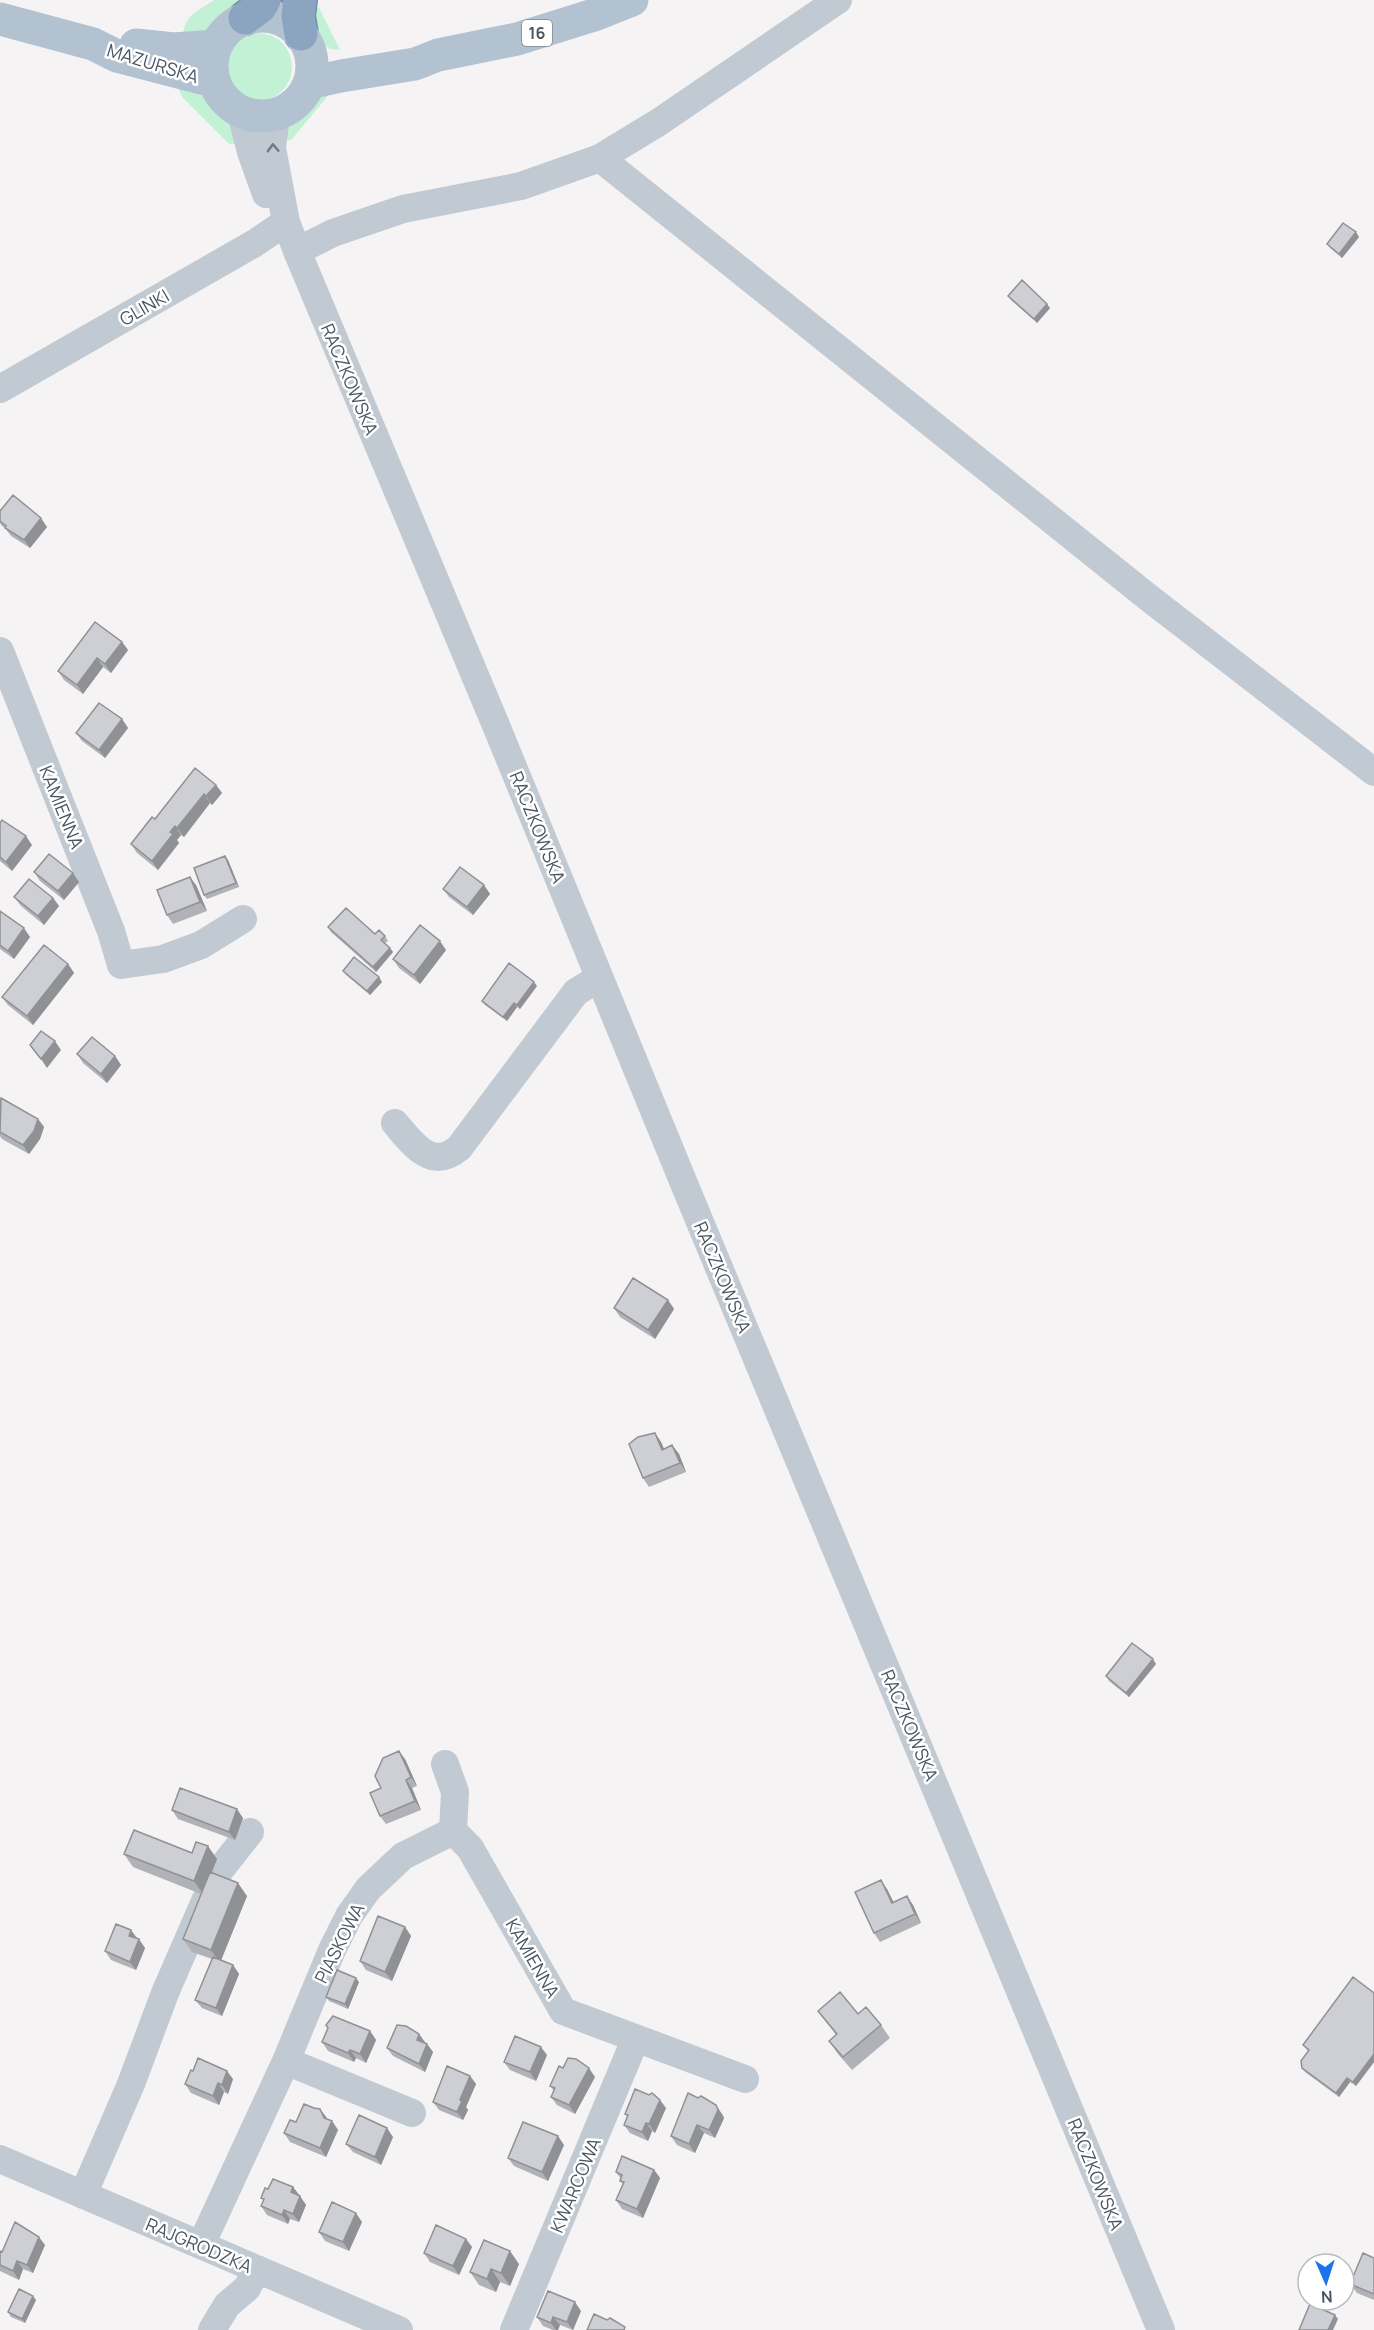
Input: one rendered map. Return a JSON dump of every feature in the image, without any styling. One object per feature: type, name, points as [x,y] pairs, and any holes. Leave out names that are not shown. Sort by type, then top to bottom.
[{"type":"highway","points":[[300,0],[298,16],[305,42]]},
{"type":"main road","name":"16","points":[[309,83],[415,64],[438,56],[517,39],[597,14],[632,0]]},
{"type":"main road","name":"16","points":[[215,46],[222,34],[255,9],[260,16],[275,18],[289,24],[305,42],[344,57],[411,53],[438,56]]},
{"type":"main road","name":"MAZURSKA","points":[[0,20],[93,44],[117,56],[213,81]]},
{"type":"main road","points":[[215,46],[211,63],[213,81],[224,100],[241,113],[259,117],[276,115],[291,108],[302,97],[309,83],[312,66],[305,42]]},
{"type":"main road","name":"MAZURSKA","points":[[93,44],[119,43],[174,49],[215,46]]},
{"type":"street","points":[[297,251],[333,233],[403,209],[521,186],[600,158],[659,122],[838,0]]},
{"type":"street","name":"RACZKOWSKA","points":[[241,113],[251,152],[270,203],[286,222]]},
{"type":"street","name":"RACZKOWSKA","points":[[276,115],[272,148],[286,222],[297,251],[1161,2330]]},
{"type":"street","points":[[600,158],[1112,569],[1374,771]]},
{"type":"street","name":"GLINKI","points":[[0,389],[255,243],[286,222]]},
{"type":"street","name":"KAMIENNA","points":[[0,651],[111,931],[121,964],[163,959],[201,945],[243,919]]},
{"type":"street","points":[[395,1123],[414,1146],[430,1156],[441,1158],[450,1156],[459,1148],[576,992],[599,978]]},
{"type":"street","points":[[445,1764],[455,1792],[453,1831]]},
{"type":"street","name":"KAMIENNA","points":[[453,1831],[470,1848],[563,2011],[635,2040],[656,2045],[744,2079]]},
{"type":"street","name":"PIASKOWA","points":[[201,2245],[286,2061],[332,1950],[349,1916],[368,1889],[403,1856],[453,1831]]},
{"type":"street","points":[[83,2195],[205,1901],[220,1870],[250,1832]]},
{"type":"street","name":"KWARCOWA","points":[[514,2330],[635,2040]]},
{"type":"street","points":[[286,2061],[412,2113]]},
{"type":"street","name":"RAJGRODZKA","points":[[0,2159],[399,2330]]},
{"type":"street","points":[[212,2330],[227,2305],[247,2288],[256,2269]]},
{"type":"green space","points":[[214,0],[254,0],[251,4],[228,14],[209,30],[182,42],[187,21],[195,12]]},
{"type":"green space","points":[[304,4],[319,8],[340,50],[330,49],[313,39]]},
{"type":"green space","points":[[251,33],[265,33],[277,38],[287,48],[292,67],[287,86],[277,96],[265,101],[251,101],[239,96],[229,86],[224,74],[224,60],[229,48],[239,38]]},
{"type":"green space","points":[[180,78],[202,92],[234,125],[243,144],[229,144],[183,98],[179,91]]},
{"type":"green space","points":[[337,85],[291,140],[278,141],[288,121],[300,106]]},
{"type":"building","points":[[1343,223],[1356,232],[1339,254],[1327,244]]},
{"type":"building","points":[[1022,280],[1047,304],[1034,319],[1008,296]]},
{"type":"building","points":[[13,495],[41,518],[24,540],[5,528],[6,526],[0,521],[0,511]]},
{"type":"building","points":[[95,622],[122,642],[105,664],[97,658],[77,685],[58,671]]},
{"type":"building","points":[[99,703],[122,719],[99,750],[76,733]]},
{"type":"building","points":[[195,768],[216,785],[206,796],[204,794],[177,828],[175,826],[170,832],[173,834],[152,861],[131,844],[152,817],[155,819]]},
{"type":"building","points":[[2,820],[26,836],[6,862],[0,857],[0,823]]},
{"type":"building","points":[[49,854],[73,873],[58,891],[34,872]]},
{"type":"building","points":[[225,856],[236,883],[204,895],[194,868]]},
{"type":"building","points":[[460,867],[484,885],[467,907],[443,889]]},
{"type":"building","points":[[190,877],[200,902],[167,915],[157,890]]},
{"type":"building","points":[[29,879],[53,898],[38,916],[14,897]]},
{"type":"building","points":[[346,908],[375,934],[379,930],[385,936],[381,940],[390,948],[373,967],[328,927]]},
{"type":"building","points":[[0,911],[24,928],[8,951],[0,945]]},
{"type":"building","points":[[420,925],[440,941],[414,975],[393,959]]},
{"type":"building","points":[[44,945],[68,964],[27,1016],[2,997]]},
{"type":"building","points":[[354,957],[379,977],[367,991],[343,971]]},
{"type":"building","points":[[509,963],[534,982],[517,1005],[514,1003],[503,1017],[482,1001]]},
{"type":"building","points":[[41,1031],[55,1041],[41,1059],[30,1045]]},
{"type":"building","points":[[92,1037],[115,1056],[101,1074],[77,1054]]},
{"type":"building","points":[[1,1098],[38,1119],[34,1131],[23,1145],[0,1132]]},
{"type":"building","points":[[633,1278],[668,1300],[648,1330],[614,1308]]},
{"type":"building","points":[[655,1433],[662,1450],[672,1445],[680,1463],[643,1478],[629,1444],[638,1437]]},
{"type":"building","points":[[1132,1643],[1153,1659],[1126,1693],[1106,1676]]},
{"type":"building","points":[[399,1751],[411,1777],[406,1780],[415,1801],[380,1816],[370,1793],[381,1788],[375,1776],[383,1758]]},
{"type":"building","points":[[180,1788],[237,1809],[229,1832],[172,1810]]},
{"type":"building","points":[[134,1830],[192,1853],[196,1842],[208,1846],[194,1881],[124,1854]]},
{"type":"building","points":[[210,1872],[238,1883],[211,1950],[183,1939]]},
{"type":"building","points":[[881,1880],[892,1903],[907,1896],[915,1914],[874,1933],[855,1892]]},
{"type":"building","points":[[378,1916],[405,1927],[385,1972],[360,1961]]},
{"type":"building","points":[[116,1924],[131,1930],[129,1936],[139,1939],[130,1962],[105,1951]]},
{"type":"building","points":[[213,1957],[233,1965],[216,2008],[195,2000]]},
{"type":"building","points":[[337,1970],[356,1978],[345,2004],[326,1997]]},
{"type":"building","points":[[1353,1977],[1374,1993],[1374,2054],[1353,2082],[1347,2078],[1336,2093],[1302,2068],[1301,2061],[1309,2050],[1303,2045]]},
{"type":"building","points":[[840,1992],[858,2014],[866,2007],[881,2025],[843,2057],[829,2041],[837,2034],[818,2011]]},
{"type":"building","points":[[333,2016],[370,2031],[360,2054],[350,2050],[348,2053],[322,2042],[328,2028],[326,2025]]},
{"type":"building","points":[[397,2025],[406,2026],[419,2034],[417,2040],[427,2044],[419,2064],[387,2048]]},
{"type":"building","points":[[515,2036],[541,2047],[530,2072],[504,2062]]},
{"type":"building","points":[[198,2058],[227,2071],[222,2085],[218,2083],[213,2096],[185,2084]]},
{"type":"building","points":[[568,2058],[576,2059],[589,2068],[569,2105],[551,2097],[555,2088],[550,2086],[559,2066],[563,2068]]},
{"type":"building","points":[[447,2066],[470,2076],[457,2112],[433,2102]]},
{"type":"building","points":[[635,2089],[649,2095],[652,2093],[660,2100],[649,2124],[646,2123],[642,2132],[624,2125],[628,2115],[625,2114]]},
{"type":"building","points":[[688,2093],[698,2098],[701,2096],[716,2105],[718,2110],[709,2130],[697,2125],[689,2144],[671,2136]]},
{"type":"building","points":[[304,2104],[320,2109],[324,2118],[332,2121],[320,2148],[284,2133],[290,2120],[296,2122]]},
{"type":"building","points":[[359,2115],[387,2128],[375,2157],[346,2144]]},
{"type":"building","points":[[523,2122],[558,2136],[542,2172],[508,2158]]},
{"type":"building","points":[[622,2156],[654,2170],[637,2209],[616,2200],[624,2182],[620,2181],[622,2175],[616,2172]]},
{"type":"building","points":[[273,2179],[293,2187],[291,2192],[300,2196],[293,2214],[284,2210],[282,2215],[261,2206],[265,2188],[268,2189]]},
{"type":"building","points":[[332,2202],[356,2213],[343,2242],[319,2232]]},
{"type":"building","points":[[15,2222],[39,2237],[27,2265],[17,2261],[13,2271],[0,2265],[0,2251],[2,2252]]},
{"type":"building","points":[[436,2225],[466,2239],[453,2266],[424,2253]]},
{"type":"building","points":[[484,2240],[510,2251],[501,2273],[491,2269],[487,2279],[470,2272]]},
{"type":"building","points":[[1363,2253],[1374,2258],[1374,2294],[1356,2286],[1356,2270]]},
{"type":"building","points":[[19,2289],[33,2296],[22,2319],[8,2312]]},
{"type":"building","points":[[548,2291],[575,2302],[567,2322],[553,2317],[551,2323],[537,2317]]},
{"type":"building","points":[[1307,2312],[1328,2312],[1335,2315],[1328,2330],[1299,2330]]},
{"type":"building","points":[[594,2314],[607,2320],[610,2318],[625,2327],[624,2330],[587,2330]]}]
